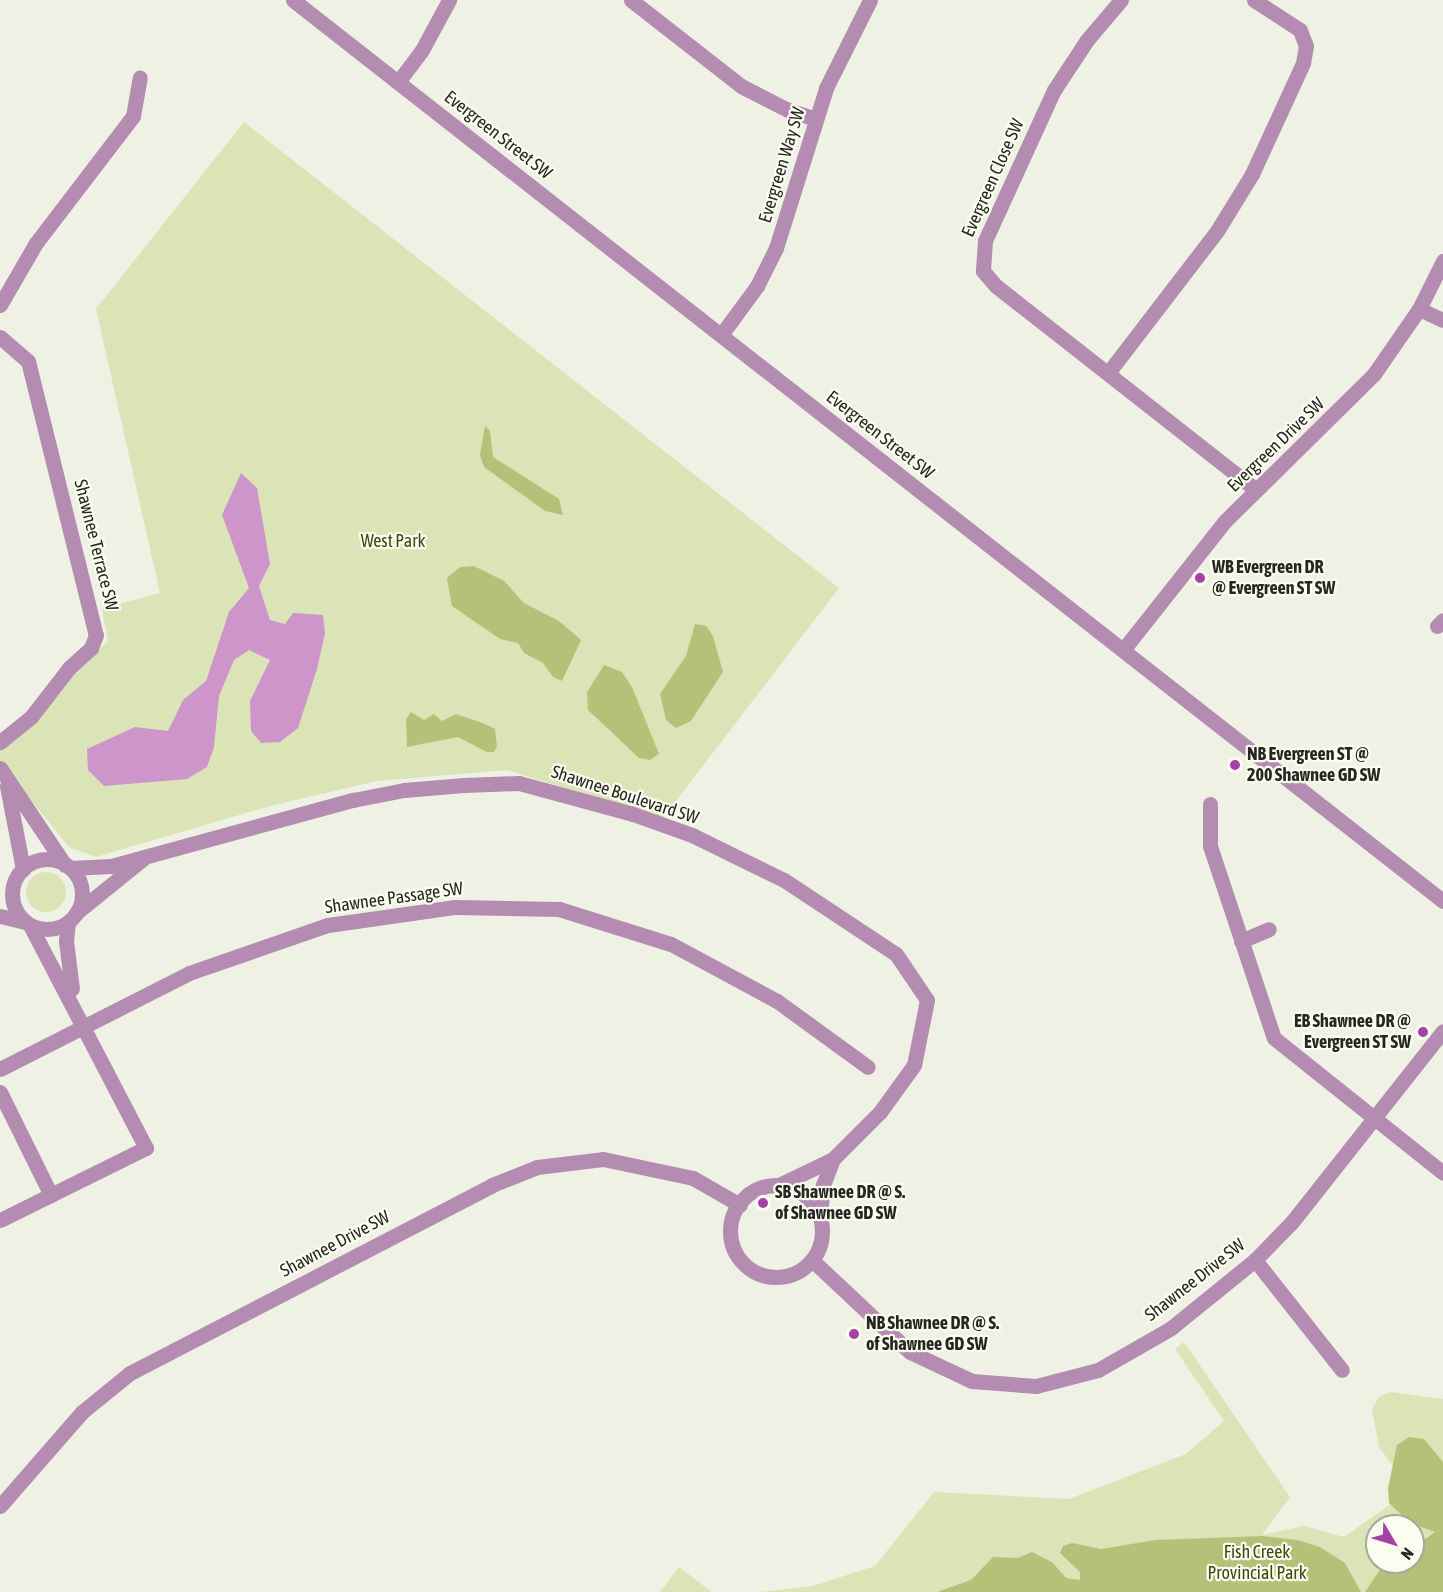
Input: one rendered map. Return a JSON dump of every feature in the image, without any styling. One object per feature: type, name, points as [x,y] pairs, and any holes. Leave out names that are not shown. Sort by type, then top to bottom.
[{"type":"street","name":"Evergreen Street SW","points":[[293,0],[1443,901]]},
{"type":"street","points":[[398,82],[422,50],[449,0]]},
{"type":"street","points":[[631,0],[741,86],[788,110],[816,119]]},
{"type":"street","name":"Evergreen Way SW","points":[[721,335],[757,286],[776,248],[816,119],[849,36],[870,0]]},
{"type":"street","name":"Evergreen Close SW","points":[[1121,0],[1087,40],[1054,90],[985,242],[981,259],[983,271],[992,282],[1256,490]]},
{"type":"street","points":[[1108,373],[1221,224],[1252,174],[1303,63],[1306,46],[1300,30],[1254,0]]},
{"type":"street","points":[[0,305],[36,243],[133,116],[140,78]]},
{"type":"street","name":"Evergreen Drive SW","points":[[1123,650],[1190,562],[1256,490],[1353,399],[1419,309],[1443,261]]},
{"type":"street","points":[[1419,309],[1443,320]]},
{"type":"street","name":"Shawnee Terrace SW","points":[[0,337],[28,361],[96,635],[91,648],[69,668],[31,717],[0,741]]},
{"type":"street","points":[[2,773],[68,867],[81,890],[72,917],[69,976],[77,1010]]},
{"type":"street","points":[[0,1220],[146,1148],[77,1010],[12,897],[22,869],[2,773]]},
{"type":"street","name":"Shawnee Boulevard SW","points":[[68,867],[111,866],[404,789],[519,783],[633,814],[692,835],[784,880],[896,954],[927,1000],[914,1065],[880,1112],[833,1159]]},
{"type":"street","points":[[1210,804],[1210,846],[1274,1038],[1443,1173]]},
{"type":"street","name":"Shawnee Boulevard SW","points":[[72,917],[146,856]]},
{"type":"street","points":[[0,885],[22,869],[48,859],[68,867]]},
{"type":"street","name":"Shawnee Passage SW","points":[[0,1070],[84,1024],[189,973],[328,925],[454,907],[559,909],[671,945],[777,1001],[868,1066]]},
{"type":"street","points":[[0,916],[49,929],[72,917]]},
{"type":"street","points":[[1241,941],[1269,929]]},
{"type":"street","name":"Shawnee Drive SW","points":[[812,1260],[910,1352],[972,1380],[1035,1386],[1098,1370],[1153,1338],[1255,1260],[1292,1222],[1443,1031]]},
{"type":"street","points":[[0,1092],[51,1195]]},
{"type":"street","name":"Shawnee Drive SW","points":[[0,1506],[82,1412],[129,1373],[492,1185],[537,1167],[603,1159],[693,1178],[740,1205]]},
{"type":"street","points":[[833,1159],[823,1185],[820,1217],[823,1233],[812,1260],[786,1277],[771,1278],[744,1265],[730,1239],[730,1224],[744,1197],[758,1189],[779,1185],[833,1159]]},
{"type":"street","points":[[779,1185],[802,1193],[820,1217]]},
{"type":"street","points":[[1255,1260],[1342,1370]]},
{"type":"green space","name":"West Park","points":[[244,122],[839,588],[663,818],[507,770],[377,781],[270,806],[96,857],[69,847],[0,762],[0,744],[108,641],[102,609],[160,593],[96,309]]},
{"type":"green space","points":[[485,426],[490,431],[493,457],[559,499],[563,515],[545,511],[484,467],[480,455]]},
{"type":"green space","points":[[474,566],[504,581],[524,603],[559,621],[581,640],[562,681],[553,677],[543,663],[524,653],[518,643],[500,639],[452,606],[447,578],[460,567]]},
{"type":"green space","points":[[695,624],[706,626],[713,636],[723,672],[691,721],[676,728],[666,720],[660,694],[686,656]]},
{"type":"green space","points":[[604,665],[622,672],[632,687],[659,754],[650,760],[639,758],[588,710],[587,692]]},
{"type":"green space","points":[[411,712],[424,720],[434,714],[442,721],[456,714],[485,724],[495,729],[497,746],[494,752],[487,752],[458,737],[407,747],[406,719]]},
{"type":"green space","points":[[46,872],[60,878],[66,892],[60,906],[46,912],[32,906],[26,892],[32,878]]},
{"type":"green space","points":[[1184,1342],[1290,1497],[1262,1535],[1304,1526],[1344,1537],[1365,1522],[1365,1574],[1425,1574],[1425,1514],[1377,1514],[1411,1490],[1379,1447],[1372,1409],[1379,1397],[1391,1392],[1443,1399],[1443,1592],[760,1592],[813,1586],[875,1566],[934,1492],[1069,1499],[1186,1454],[1224,1421],[1175,1349]]},
{"type":"green space","points":[[1409,1437],[1424,1439],[1443,1462],[1443,1592],[1365,1592],[1377,1574],[1425,1574],[1425,1539],[1435,1532],[1425,1528],[1425,1514],[1401,1514],[1389,1503],[1388,1488],[1397,1445]]},
{"type":"green space","name":"Fish Creek Provincial Park","points":[[1262,1536],[1298,1540],[1320,1547],[1345,1563],[1361,1592],[937,1592],[971,1580],[993,1557],[1018,1558],[1032,1552],[1052,1562],[1066,1578],[1080,1580],[1080,1572],[1060,1553],[1063,1546],[1072,1543],[1101,1549],[1156,1540]]},
{"type":"green space","points":[[679,1567],[712,1592],[660,1592]]},
{"type":"shaded area","points":[[241,473],[257,488],[270,564],[259,586],[270,620],[285,624],[293,613],[323,615],[325,633],[317,669],[298,728],[280,742],[261,743],[251,731],[250,701],[270,660],[249,650],[234,660],[219,696],[214,747],[207,767],[187,779],[104,786],[88,770],[87,749],[135,727],[168,731],[183,700],[206,681],[229,612],[249,588],[222,515]]},
{"type":"place","name":"WB Evergreen DR @ Evergreen ST SW","points":[[1200,578]]},
{"type":"place","name":"NB Evergreen ST @ 200 Shawnee GD SW","points":[[1235,765]]},
{"type":"place","name":"EB Shawnee DR @ Evergreen ST SW","points":[[1423,1032]]},
{"type":"place","name":"SB Shawnee DR @ S. of Shawnee GD SW","points":[[763,1203]]},
{"type":"place","name":"NB Shawnee DR @ S. of Shawnee GD SW","points":[[854,1334]]}]
